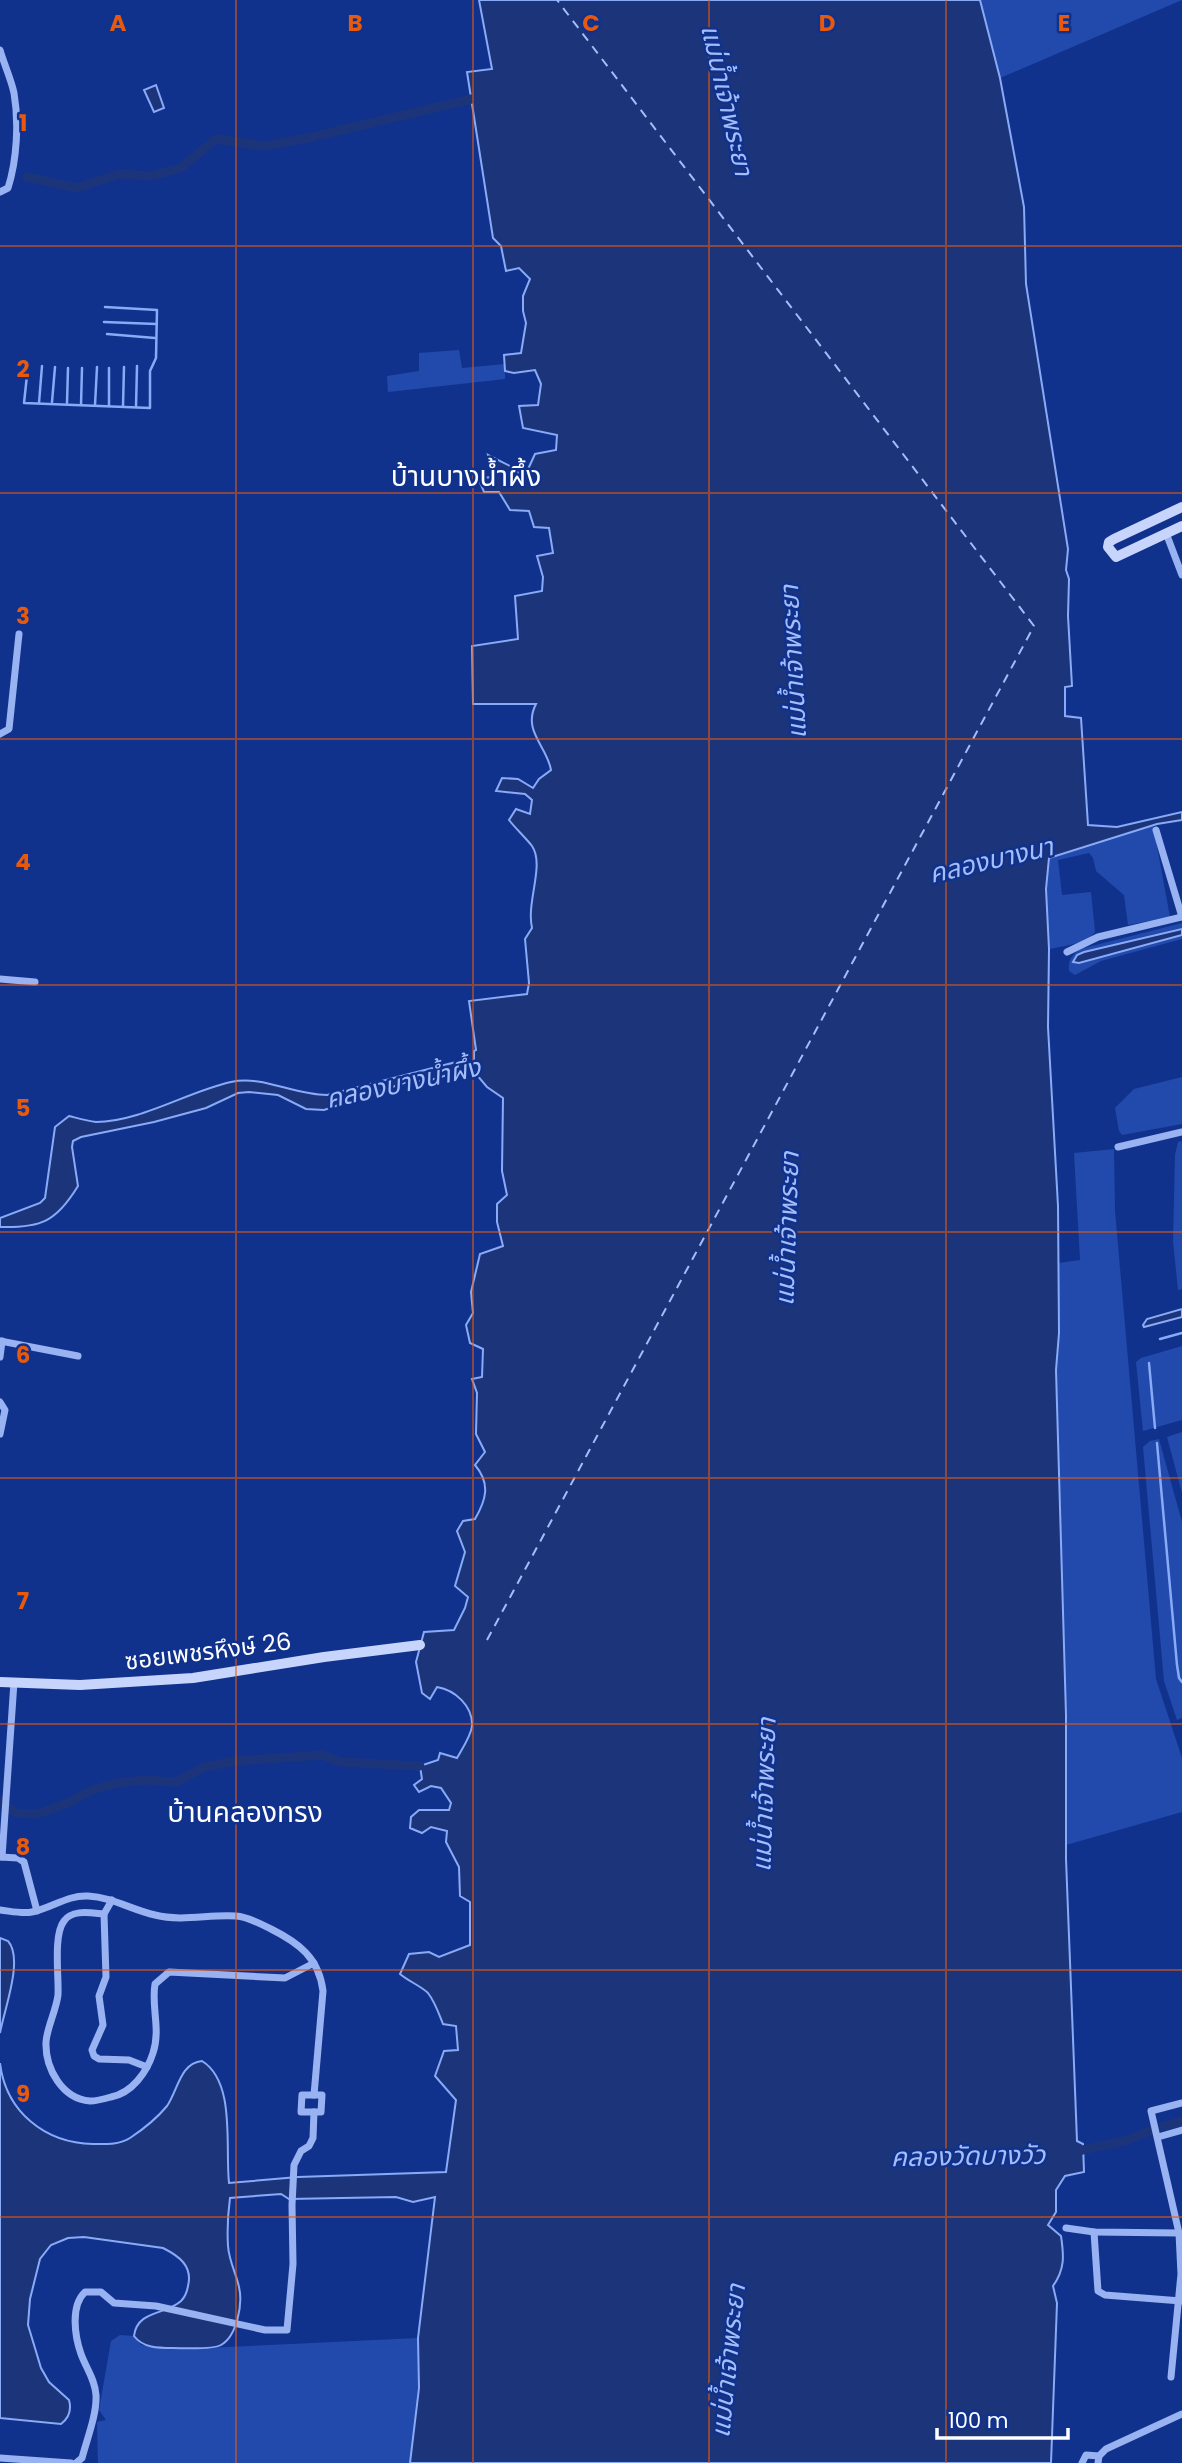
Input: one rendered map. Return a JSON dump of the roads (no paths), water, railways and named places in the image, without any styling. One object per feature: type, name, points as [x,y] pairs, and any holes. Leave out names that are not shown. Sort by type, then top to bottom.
[{"type":"street","points":[[0,50],[14,92],[16,121],[11,178],[8,188],[0,192]]},
{"type":"street","points":[[1174,529],[1116,557],[1108,547],[1109,542],[1114,539],[1182,507]]},
{"type":"street","points":[[1169,513],[1182,575]]},
{"type":"street","points":[[0,734],[9,729],[19,634]]},
{"type":"street","points":[[1067,952],[1098,937],[1182,917],[1156,830]]},
{"type":"street","points":[[0,979],[35,982]]},
{"type":"street","points":[[1118,1147],[1182,1132]]},
{"type":"street","points":[[0,1357],[1,1341],[78,1356]]},
{"type":"street","points":[[0,1402],[5,1410],[0,1434]]},
{"type":"street","name":"ซอยเพชรหึงษ์ 26","points":[[0,1682],[80,1685],[193,1678],[420,1645]]},
{"type":"street","points":[[14,1682],[1,1857],[18,1858],[24,1862],[37,1911]]},
{"type":"street","points":[[0,1910],[29,1913],[67,1898],[86,1896],[112,1900],[155,1915],[188,1919],[235,1916],[249,1919],[297,1942],[308,1952],[321,1976],[323,1991],[314,2095]]},
{"type":"street","points":[[112,1900],[104,1913],[106,1976],[99,1996],[103,2025],[92,2050],[94,2056],[99,2059],[129,2060],[147,2067]]},
{"type":"street","points":[[104,1913],[79,1913],[68,1917],[62,1923],[58,1997],[46,2042],[55,2078],[67,2092],[77,2098],[92,2101],[118,2096],[141,2079],[153,2053],[158,2032],[153,1993],[155,1984],[169,1972],[285,1978],[314,1963]]},
{"type":"street","points":[[302,2095],[322,2095],[321,2112],[314,2112],[301,2112],[302,2095]]},
{"type":"street","points":[[1171,2377],[1181,2301],[1179,2228],[1151,2111],[1182,2103]]},
{"type":"street","points":[[0,2458],[73,2463],[82,2458],[96,2398],[76,2332],[78,2302],[85,2292],[96,2291],[114,2303],[156,2306],[270,2331],[287,2330],[293,2264],[294,2165],[301,2151],[309,2146],[313,2138],[314,2112]]},
{"type":"street","points":[[1157,2134],[1182,2130]]},
{"type":"street","points":[[1066,2228],[1094,2232],[1179,2228]]},
{"type":"street","points":[[1094,2232],[1098,2291],[1105,2295],[1181,2301]]},
{"type":"street","points":[[1082,2463],[1086,2455],[1098,2459],[1106,2449],[1182,2414]]},
{"type":"water","points":[[479,0],[980,0],[1000,78],[1024,207],[1026,284],[1068,549],[1066,570],[1069,579],[1072,686],[1065,687],[1065,716],[1081,718],[1088,825],[1117,827],[1182,812],[1182,820],[1157,824],[1049,858],[1046,889],[1049,949],[1048,1027],[1058,1206],[1059,1333],[1056,1370],[1066,1715],[1066,1859],[1077,2141],[1083,2144],[1084,2172],[1065,2176],[1056,2190],[1056,2212],[1048,2225],[1061,2236],[1063,2256],[1060,2274],[1053,2286],[1057,2303],[1051,2463],[410,2463],[419,2388],[418,2338],[435,2197],[413,2202],[396,2197],[289,2199],[281,2194],[230,2198],[228,2246],[239,2287],[239,2310],[235,2327],[227,2341],[211,2348],[156,2347],[142,2343],[134,2336],[136,2328],[146,2317],[175,2305],[186,2294],[189,2279],[187,2267],[174,2254],[163,2248],[84,2237],[68,2238],[51,2245],[40,2259],[30,2299],[28,2325],[41,2368],[49,2382],[69,2400],[69,2414],[61,2424],[0,2418],[0,2063],[10,2096],[31,2122],[59,2138],[102,2144],[126,2140],[150,2123],[167,2106],[184,2072],[202,2061],[213,2071],[224,2099],[229,2183],[298,2177],[446,2172],[456,2100],[435,2076],[444,2051],[458,2050],[456,2026],[443,2024],[428,1993],[400,1974],[409,1954],[429,1952],[439,1957],[470,1945],[470,1902],[460,1896],[459,1867],[446,1842],[447,1831],[431,1827],[422,1833],[410,1828],[411,1817],[419,1810],[449,1810],[451,1803],[441,1788],[431,1786],[419,1792],[414,1785],[422,1779],[420,1766],[438,1760],[440,1753],[457,1758],[468,1738],[472,1719],[462,1700],[456,1695],[437,1687],[430,1699],[422,1693],[416,1662],[424,1632],[454,1630],[465,1608],[468,1597],[455,1586],[465,1552],[457,1531],[463,1521],[475,1519],[485,1492],[483,1479],[475,1465],[485,1452],[476,1434],[477,1393],[472,1379],[482,1377],[483,1349],[470,1343],[466,1325],[473,1313],[471,1292],[480,1254],[503,1246],[497,1222],[497,1204],[507,1195],[502,1171],[503,1098],[471,1072],[476,1050],[469,1001],[527,994],[529,983],[525,939],[532,928],[531,907],[537,863],[532,846],[509,820],[516,809],[530,814],[532,800],[525,794],[496,791],[502,778],[518,779],[533,788],[539,779],[551,770],[532,722],[536,704],[473,704],[472,646],[518,639],[515,596],[542,591],[543,577],[537,556],[553,553],[549,528],[534,527],[529,511],[510,510],[499,492],[484,492],[478,478],[494,477],[488,455],[512,467],[524,478],[535,454],[556,450],[557,435],[523,428],[519,406],[538,405],[541,384],[535,370],[514,373],[505,371],[504,355],[521,353],[526,323],[523,296],[530,279],[519,268],[506,271],[501,246],[493,238],[467,72],[492,69]]},
{"type":"water","points":[[156,85],[164,108],[154,112],[144,90]]},
{"type":"water","points":[[1182,929],[1182,935],[1079,963],[1073,962],[1077,955],[1084,952]]},
{"type":"water","name":"คลองบางน้ำผึ้ง","points":[[468,1059],[465,1070],[427,1081],[407,1082],[324,1110],[306,1109],[278,1095],[238,1093],[206,1108],[81,1137],[73,1141],[72,1147],[78,1186],[62,1208],[37,1224],[0,1227],[0,1218],[40,1203],[45,1198],[55,1127],[69,1116],[96,1122],[113,1121],[147,1112],[215,1086],[243,1081],[327,1095]]},
{"type":"water","points":[[1182,1309],[1182,1317],[1144,1327],[1143,1325],[1147,1319]]},
{"type":"water","points":[[0,1938],[8,1941],[12,1949],[14,1972],[0,2033]]},
{"type":"waterway","points":[[27,177],[76,188],[120,174],[151,176],[181,168],[216,139],[264,146],[480,97]]},
{"type":"waterway","points":[[28,366],[24,403],[150,408],[150,371],[156,358],[157,310],[105,307]]},
{"type":"waterway","points":[[104,322],[156,324]]},
{"type":"waterway","points":[[107,334],[155,338]]},
{"type":"waterway","points":[[39,403],[42,366]]},
{"type":"waterway","points":[[136,407],[137,366]]},
{"type":"waterway","points":[[52,402],[55,367]]},
{"type":"waterway","points":[[95,405],[97,367]]},
{"type":"waterway","points":[[123,406],[124,367]]},
{"type":"waterway","points":[[67,403],[68,368]]},
{"type":"waterway","points":[[81,405],[82,368]]},
{"type":"waterway","points":[[109,368],[109,406]]},
{"type":"waterway","points":[[1160,1339],[1182,1333]]},
{"type":"waterway","points":[[1149,1363],[1155,1428]]},
{"type":"waterway","points":[[1157,1443],[1177,1665],[1182,1682]]},
{"type":"waterway","points":[[0,1801],[16,1813],[37,1814],[68,1803],[92,1790],[117,1783],[145,1780],[176,1782],[204,1767],[236,1761],[322,1755],[340,1762],[420,1766]]},
{"type":"waterway","name":"คลองวัดบางวัว","points":[[1073,2152],[1125,2141],[1182,2121]]},
{"type":"district","name":"บ้านบางน้ำผึ้ง","points":[[466,476]]},
{"type":"district","name":"บ้านคลองทรง","points":[[245,1812]]},
{"type":"water label","name":"แม่น้ำเจ้าพระยา","points":[[727,100]]},
{"type":"water label","name":"แม่น้ำเจ้าพระยา","points":[[793,662]]},
{"type":"water label","name":"คลองบางนา","points":[[991,860]]},
{"type":"water label","name":"แม่น้ำเจ้าพระยา","points":[[787,1229]]},
{"type":"water label","name":"แม่น้ำเจ้าพระยา","points":[[764,1795]]},
{"type":"water label","name":"แม่น้ำเจ้าพระยา","points":[[728,2361]]}]
